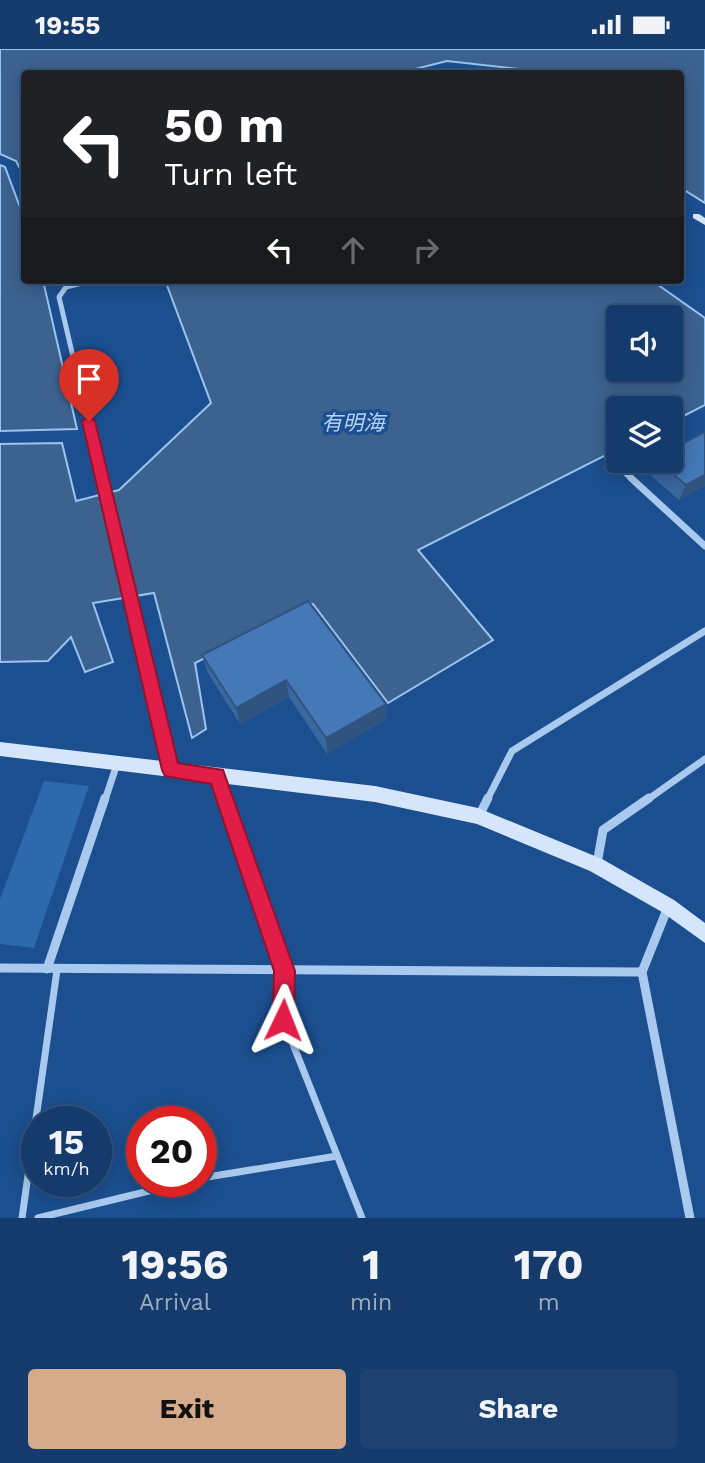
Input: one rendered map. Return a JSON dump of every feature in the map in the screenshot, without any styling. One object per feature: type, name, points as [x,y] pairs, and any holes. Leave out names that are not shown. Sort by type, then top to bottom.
[{"type":"street","points":[[78,284],[66,287],[60,296],[171,770]]},
{"type":"street","points":[[625,473],[705,546]]},
{"type":"street","points":[[478,817],[512,751],[705,631]]},
{"type":"street","points":[[0,749],[375,794],[478,817],[596,865],[668,906],[705,934]]},
{"type":"street","points":[[596,865],[603,830],[705,759]]},
{"type":"street","points":[[52,970],[117,764]]},
{"type":"street","points":[[217,776],[285,971]]},
{"type":"street","points":[[668,906],[642,972],[690,1218]]},
{"type":"street","points":[[0,968],[642,972]]},
{"type":"lane","points":[[22,1218],[52,970]]},
{"type":"lane","points":[[285,971],[283,1020],[362,1218]]},
{"type":"lane","points":[[217,1175],[337,1156]]},
{"type":"lane","points":[[38,1218],[126,1197]]},
{"type":"shaded area","points":[[44,781],[89,786],[34,948],[0,944],[0,899]]},
{"type":"water","points":[[0,49],[705,49],[705,203],[684,190],[684,70],[529,70],[447,61],[411,70],[21,70],[21,170],[16,161],[0,154]]},
{"type":"water","points":[[0,165],[5,167],[21,210],[21,284],[44,284],[77,429],[0,431]]},
{"type":"water","name":"有明海","points":[[166,284],[657,284],[705,318],[705,405],[683,416],[683,396],[606,396],[606,455],[418,550],[493,640],[388,703],[313,604],[195,663],[206,729],[192,738],[154,593],[93,603],[113,662],[85,672],[71,637],[48,661],[0,662],[0,444],[62,443],[76,501],[119,490],[211,403]]},
{"type":"building","points":[[705,432],[705,475],[686,485],[672,473],[683,473],[683,443]]},
{"type":"building","points":[[308,601],[386,704],[326,738],[286,680],[236,708],[202,655]]},
{"type":"route","points":[[89,421],[171,770],[217,776],[285,971],[283,1020]]}]
